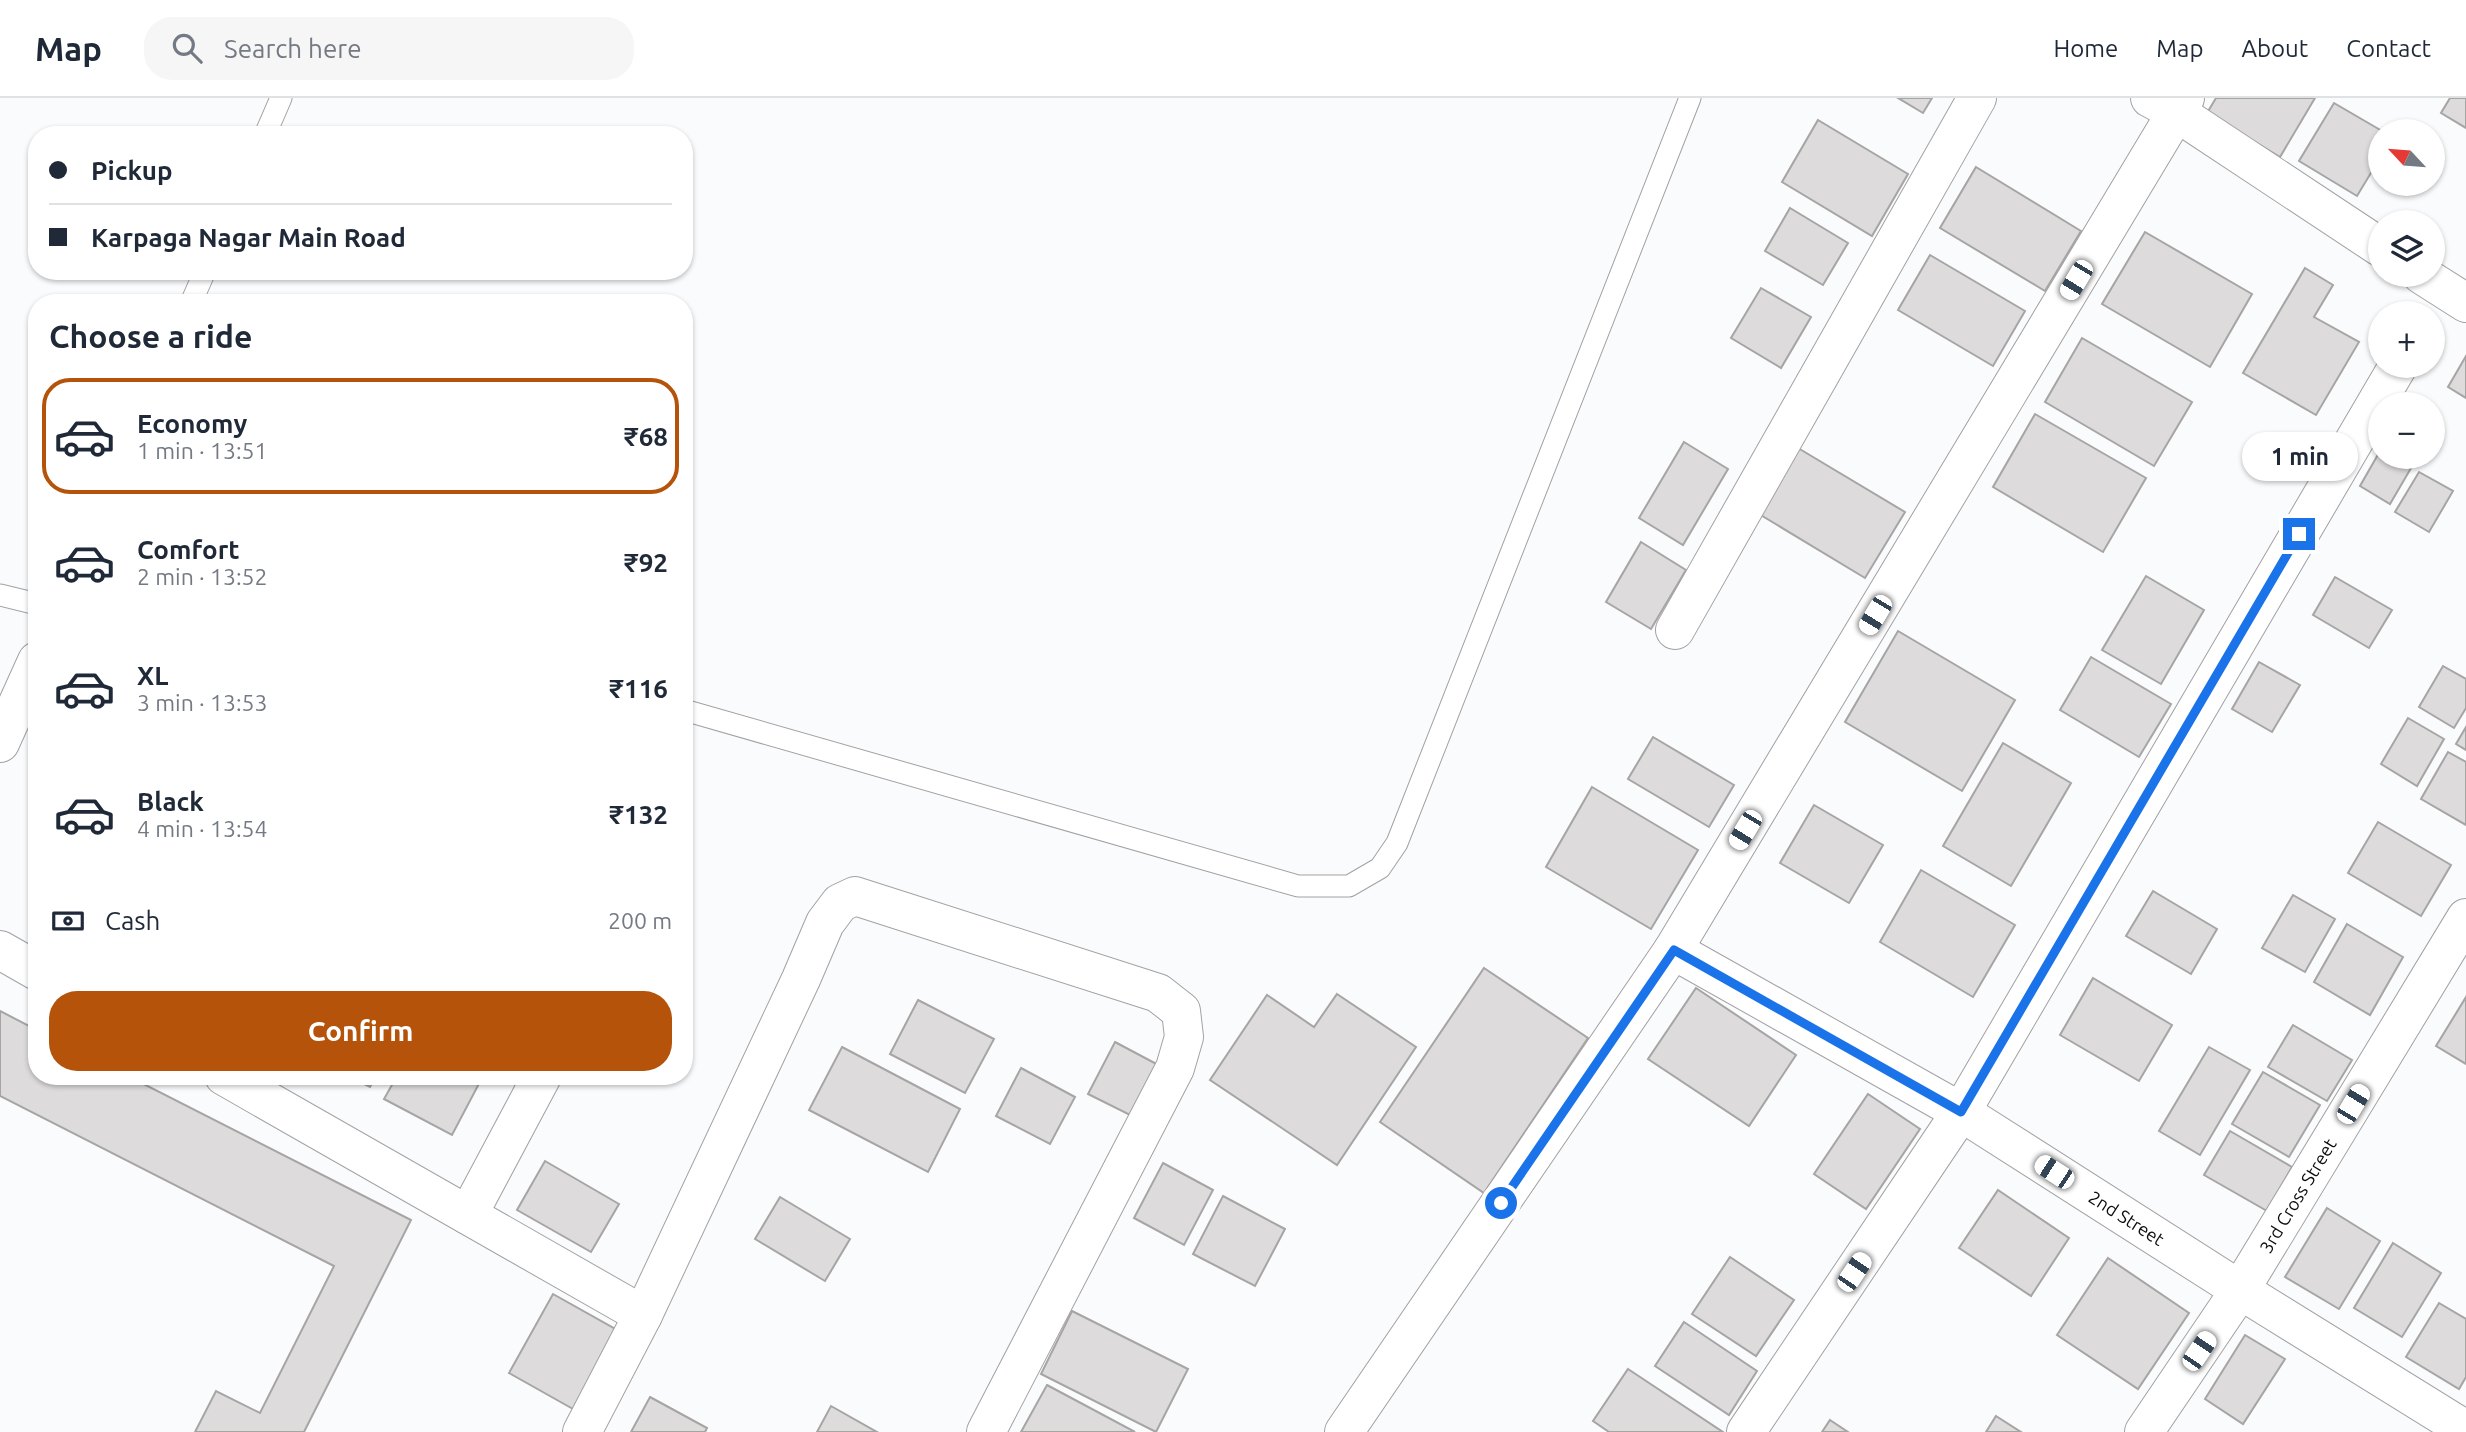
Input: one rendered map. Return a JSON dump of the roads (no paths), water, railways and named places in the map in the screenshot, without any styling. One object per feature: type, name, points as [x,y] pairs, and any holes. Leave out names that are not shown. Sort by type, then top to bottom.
[{"type":"street","points":[[1675,630],[1977,98]]},
{"type":"street","points":[[1344,1432],[1674,950],[2171,103],[2368,239]]},
{"type":"street","points":[[1746,1432],[1961,1112],[2391,378]]},
{"type":"street","points":[[0,743],[28,681]]},
{"type":"street","points":[[582,1432],[642,1315],[821,931],[840,903],[855,896],[1158,993],[1181,1011],[1184,1037],[1175,1068],[986,1432]]},
{"type":"street","name":"3rd Cross Street","points":[[2144,1432],[2240,1290],[2466,918]]},
{"type":"street","points":[[0,950],[28,966]]},
{"type":"street","name":"2nd Street","points":[[1674,950],[1961,1112],[2466,1430]]},
{"type":"street","points":[[239,1085],[642,1315]]},
{"type":"street","points":[[468,1215],[537,1085]]},
{"type":"lane","points":[[269,126],[280,98]]},
{"type":"lane","points":[[693,713],[1298,886],[1349,886],[1380,868],[1397,843],[1690,98]]},
{"type":"lane","points":[[0,595],[28,602]]}]
